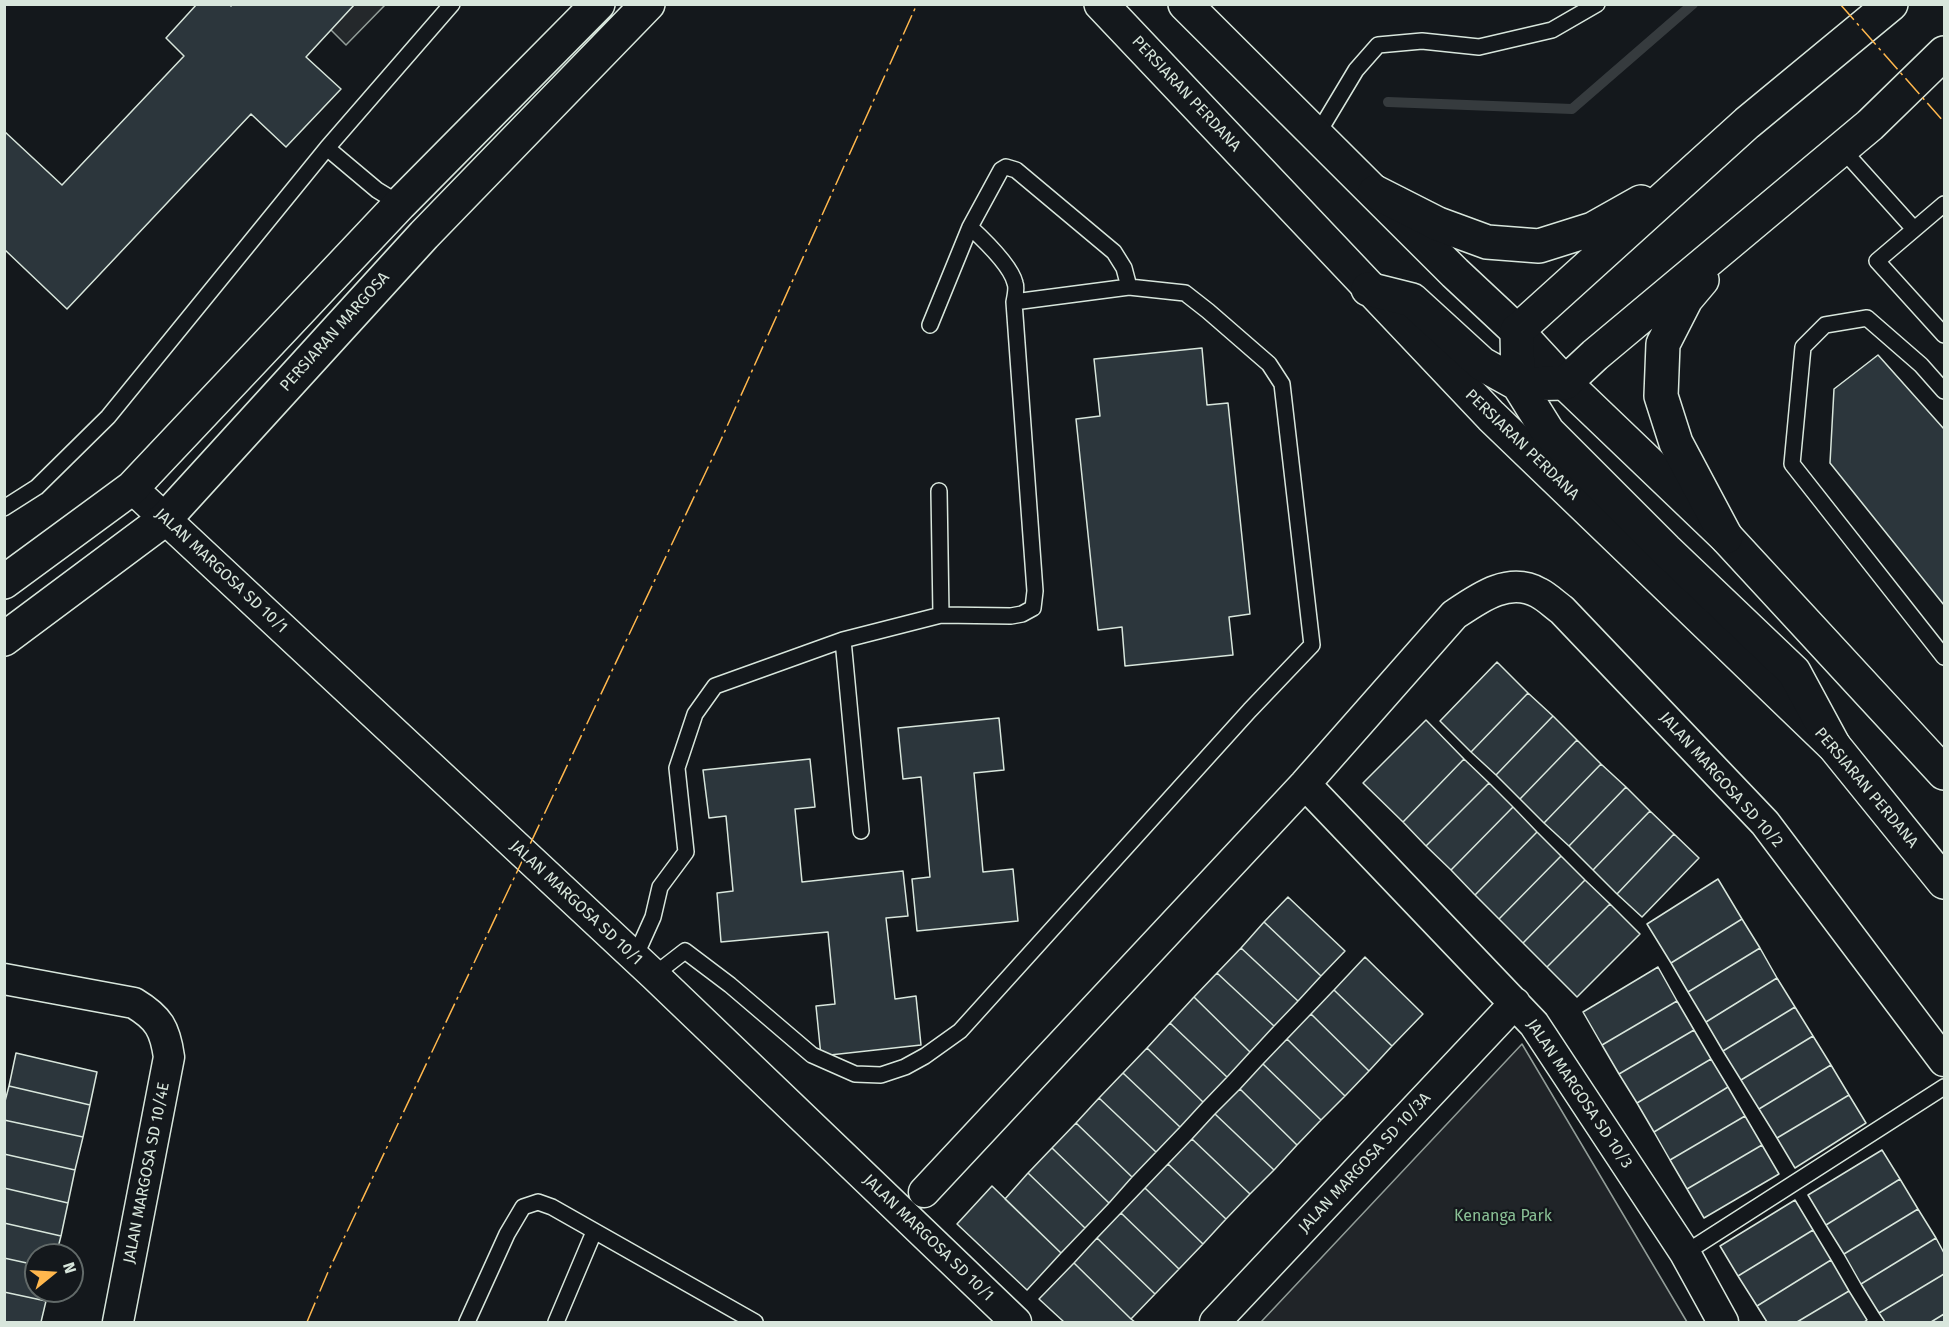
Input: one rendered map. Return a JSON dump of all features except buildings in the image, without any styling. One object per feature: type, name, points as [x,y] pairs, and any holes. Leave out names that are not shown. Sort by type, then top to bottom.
[{"type":"main road","points":[[4,582],[132,488],[400,204],[598,4]]},
{"type":"main road","name":"PERSIARAN MARGOSA","points":[[4,639],[165,519],[424,235],[648,4]]},
{"type":"main road","name":"PERSIARAN PERDANA","points":[[1101,4],[1368,289],[1491,416],[1834,746],[1944,882]]},
{"type":"main road","points":[[1185,4],[1455,273],[1517,331],[1565,383],[1726,537],[1944,773]]},
{"type":"main road","points":[[1819,65],[1865,4]]},
{"type":"main road","points":[[1518,384],[1517,331],[1747,123],[1890,4]]},
{"type":"main road","points":[[1518,384],[1565,383],[1595,355],[1870,125],[1944,53]]},
{"type":"main road","points":[[1870,125],[1944,74]]},
{"type":"main road","points":[[1375,192],[1438,224],[1487,242],[1539,246],[1593,229],[1686,178]]},
{"type":"main road","points":[[1726,537],[1676,442],[1661,396],[1663,344],[1686,299],[1738,237]]},
{"type":"main road","points":[[1368,289],[1412,300],[1482,364],[1518,384],[1548,432],[1666,550],[1794,672],[1834,746]]},
{"type":"street","name":"JALAN MARGOSA SD 10/1","points":[[132,488],[644,966],[1016,1323]]},
{"type":"street","name":"JALAN MARGOSA SD 10/2","points":[[1305,784],[1454,615],[1482,595],[1515,585],[1539,592],[1562,610],[1765,823],[1944,1061]]},
{"type":"street","name":"JALAN MARGOSA SD 10/3","points":[[1305,784],[1534,1024],[1685,1253],[1723,1323]]},
{"type":"street","points":[[924,1192],[1305,784]]},
{"type":"street","name":"JALAN MARGOSA SD 10/4E","points":[[4,979],[134,1003],[149,1012],[160,1024],[167,1040],[169,1058],[118,1323]]},
{"type":"street","name":"JALAN MARGOSA SD 10/3A","points":[[1215,1323],[1515,1004]]},
{"type":"lane","points":[[4,508],[37,487],[108,417],[327,148],[452,4]]},
{"type":"lane","points":[[1317,135],[1356,70],[1378,45],[1422,41],[1479,47],[1551,30],[1597,4]]},
{"type":"lane","points":[[327,148],[377,190],[400,204]]},
{"type":"lane","points":[[1842,149],[1914,229]]},
{"type":"lane","points":[[930,325],[970,227],[1001,170],[1006,167],[1016,170],[1114,252],[1124,268],[1130,287]]},
{"type":"lane","points":[[1944,204],[1877,261],[1944,335]]},
{"type":"lane","points":[[644,966],[660,887],[686,852],[677,768],[695,714],[715,686],[843,640],[941,615],[1011,616],[1034,608],[1035,591],[1014,302],[1016,283],[1004,263],[970,227]]},
{"type":"lane","points":[[644,966],[685,951],[730,985],[812,1055],[855,1074],[881,1075],[905,1067],[960,1031],[1250,710],[1312,645],[1282,384],[1269,364],[1185,293],[1130,287],[1014,302]]},
{"type":"lane","points":[[1944,391],[1921,365],[1868,318],[1825,325],[1803,346],[1792,464],[1944,657]]},
{"type":"lane","points":[[939,491],[941,615]]},
{"type":"lane","points":[[843,640],[861,831]]},
{"type":"lane","points":[[1685,1253],[1944,1087]]},
{"type":"lane","points":[[468,1323],[507,1234],[523,1207],[538,1202],[552,1207],[755,1323]]},
{"type":"lane","points":[[556,1323],[594,1232]]},
{"type":"green space","name":"Kenanga Park","points":[[1522,1044],[1687,1322],[1261,1322]]},
{"type":"shaded area","points":[[342,5],[385,5],[346,45],[324,23]]},
{"type":"waterway","points":[[1388,102],[1572,109],[1693,4]]},
{"type":"power","points":[[307,1322],[328,1272],[720,442],[917,4]]},
{"type":"power","points":[[1840,4],[1944,122]]}]
